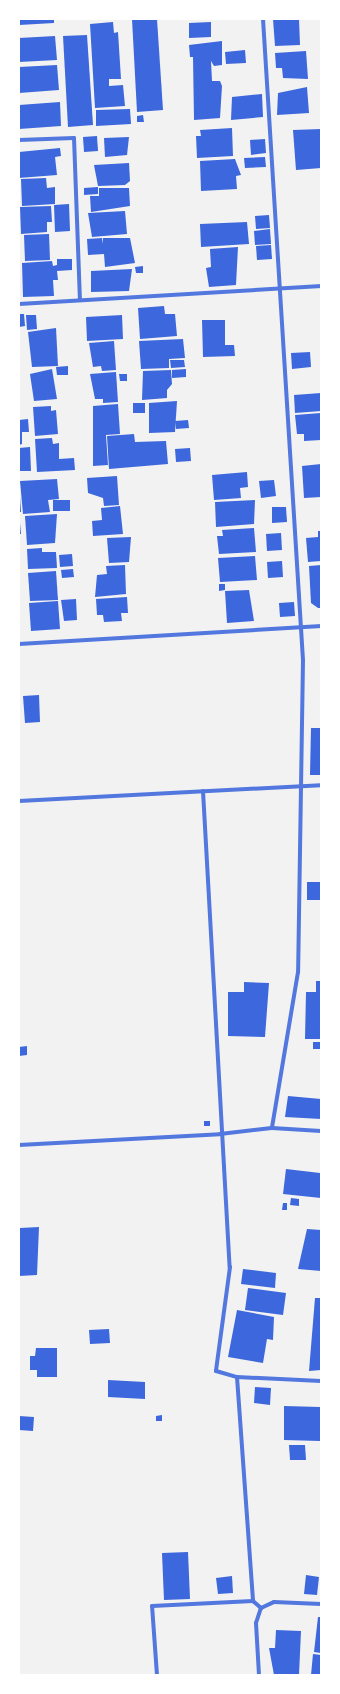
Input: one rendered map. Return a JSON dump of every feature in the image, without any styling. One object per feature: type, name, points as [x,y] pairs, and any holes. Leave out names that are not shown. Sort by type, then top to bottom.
[{"type":"street","points":[[263,19],[303,628],[298,972],[272,1128]]},
{"type":"street","points":[[19,140],[74,138],[80,300]]},
{"type":"street","points":[[19,304],[321,286]]},
{"type":"street","points":[[19,644],[321,626]]},
{"type":"street","points":[[19,801],[321,785]]},
{"type":"street","points":[[203,791],[220,1134],[230,1267],[216,1372],[237,1377],[321,1381]]},
{"type":"street","points":[[19,1145],[220,1134],[272,1128],[321,1131]]},
{"type":"street","points":[[237,1377],[253,1601]]},
{"type":"street","points":[[157,1675],[152,1606],[253,1601],[261,1608]]},
{"type":"street","points":[[259,1675],[256,1623],[261,1608],[274,1602],[321,1604]]},
{"type":"building","points":[[19,19],[54,19],[54,23],[19,25]]},
{"type":"building","points":[[132,19],[157,19],[163,110],[137,112]]},
{"type":"building","points":[[273,19],[299,19],[300,45],[275,46]]},
{"type":"building","points":[[113,22],[114,33],[118,32],[121,79],[109,79],[109,86],[123,85],[125,106],[95,108],[90,24]]},
{"type":"building","points":[[211,22],[211,37],[189,38],[189,23]]},
{"type":"building","points":[[87,35],[93,125],[68,127],[63,36]]},
{"type":"building","points":[[55,36],[57,60],[19,62],[19,38]]},
{"type":"building","points":[[222,41],[222,65],[214,66],[211,61],[212,81],[220,81],[222,86],[220,118],[194,120],[193,57],[190,57],[189,45]]},
{"type":"building","points":[[245,50],[246,63],[226,64],[225,52]]},
{"type":"building","points":[[306,51],[308,79],[283,78],[282,68],[276,68],[275,53]]},
{"type":"building","points":[[57,65],[59,90],[19,93],[19,67]]},
{"type":"building","points":[[307,87],[309,113],[277,115],[278,93]]},
{"type":"building","points":[[262,94],[263,117],[231,120],[232,97]]},
{"type":"building","points":[[60,102],[61,126],[19,129],[19,105]]},
{"type":"building","points":[[130,109],[131,124],[96,126],[96,110]]},
{"type":"building","points":[[143,115],[144,122],[137,122],[137,116]]},
{"type":"building","points":[[232,128],[233,156],[197,158],[196,136],[201,136],[200,130]]},
{"type":"building","points":[[321,129],[321,168],[296,170],[293,130]]},
{"type":"building","points":[[97,136],[98,151],[84,152],[83,137]]},
{"type":"building","points":[[129,137],[127,155],[105,157],[104,138]]},
{"type":"building","points":[[265,139],[266,153],[251,155],[250,140]]},
{"type":"building","points":[[60,148],[61,156],[55,157],[57,175],[19,178],[19,152]]},
{"type":"building","points":[[265,157],[266,167],[245,168],[244,158]]},
{"type":"building","points":[[235,159],[241,175],[236,176],[237,189],[201,191],[200,161]]},
{"type":"building","points":[[129,163],[130,181],[125,185],[98,186],[94,165]]},
{"type":"building","points":[[46,178],[47,188],[55,187],[55,204],[22,206],[21,179]]},
{"type":"building","points":[[98,187],[98,194],[84,195],[84,188]]},
{"type":"building","points":[[99,188],[129,188],[130,206],[91,212],[90,196],[99,196]]},
{"type":"building","points":[[69,204],[70,231],[55,232],[54,205]]},
{"type":"building","points":[[51,206],[52,222],[47,222],[47,232],[21,234],[20,207]]},
{"type":"building","points":[[125,211],[127,234],[92,237],[88,213]]},
{"type":"building","points":[[269,215],[270,228],[256,229],[255,216]]},
{"type":"building","points":[[247,222],[249,244],[201,247],[200,224]]},
{"type":"building","points":[[270,229],[271,244],[255,245],[254,231]]},
{"type":"building","points":[[49,234],[50,260],[25,261],[24,235]]},
{"type":"building","points":[[102,238],[103,244],[103,238],[130,238],[135,263],[105,267],[104,254],[88,255],[87,239]]},
{"type":"building","points":[[271,245],[272,259],[257,260],[256,246]]},
{"type":"building","points":[[238,247],[236,285],[209,287],[206,268],[211,267],[210,249]]},
{"type":"building","points":[[57,259],[72,259],[72,270],[57,271],[58,280],[53,280],[54,296],[23,297],[22,263],[52,261],[53,266],[57,265]]},
{"type":"building","points":[[143,266],[143,273],[136,273],[135,267]]},
{"type":"building","points":[[132,269],[129,291],[91,292],[91,271]]},
{"type":"building","points":[[164,306],[165,314],[175,314],[177,336],[140,339],[138,308]]},
{"type":"building","points":[[19,314],[24,314],[25,326],[19,327]]},
{"type":"building","points":[[26,315],[36,315],[37,329],[27,330]]},
{"type":"building","points":[[122,315],[123,339],[87,341],[86,317]]},
{"type":"building","points":[[202,320],[225,320],[225,345],[234,345],[235,356],[203,357]]},
{"type":"building","points":[[56,328],[58,366],[32,367],[28,332]]},
{"type":"building","points":[[183,339],[185,358],[169,359],[169,368],[141,369],[139,341]]},
{"type":"building","points":[[114,341],[116,370],[102,371],[101,366],[93,367],[89,343]]},
{"type":"building","points":[[310,352],[311,367],[292,369],[291,353]]},
{"type":"building","points":[[170,360],[184,360],[185,367],[171,368]]},
{"type":"building","points":[[68,366],[68,375],[57,375],[56,367]]},
{"type":"building","points":[[52,369],[57,399],[34,401],[30,374]]},
{"type":"building","points":[[186,369],[186,377],[172,378],[172,370]]},
{"type":"building","points":[[171,370],[172,384],[167,390],[167,398],[142,400],[143,371]]},
{"type":"building","points":[[116,372],[118,402],[103,403],[103,399],[95,399],[90,374]]},
{"type":"building","points":[[119,374],[127,374],[127,381],[120,381]]},
{"type":"building","points":[[321,393],[321,411],[295,413],[294,395]]},
{"type":"building","points":[[177,401],[175,432],[149,433],[149,403]]},
{"type":"building","points":[[133,403],[145,403],[145,413],[133,413]]},
{"type":"building","points":[[118,404],[120,434],[106,435],[108,465],[93,466],[93,406]]},
{"type":"building","points":[[51,406],[51,411],[56,410],[58,434],[35,436],[33,407]]},
{"type":"building","points":[[321,413],[321,440],[304,441],[304,434],[297,434],[295,415]]},
{"type":"building","points":[[28,419],[29,432],[22,432],[22,444],[19,445],[19,420]]},
{"type":"building","points":[[188,420],[189,428],[176,429],[175,421]]},
{"type":"building","points":[[134,434],[135,442],[166,441],[168,464],[109,469],[107,436]]},
{"type":"building","points":[[52,438],[53,444],[59,443],[59,459],[74,458],[75,470],[37,472],[35,439]]},
{"type":"building","points":[[30,447],[31,471],[19,471],[19,448]]},
{"type":"building","points":[[190,448],[191,461],[176,462],[175,449]]},
{"type":"building","points":[[321,464],[321,497],[304,498],[302,466]]},
{"type":"building","points":[[247,472],[248,487],[240,488],[241,498],[214,500],[212,475]]},
{"type":"building","points":[[117,476],[119,505],[104,506],[103,498],[88,493],[87,478]]},
{"type":"building","points":[[57,479],[59,499],[48,500],[50,512],[23,514],[20,481]]},
{"type":"building","points":[[274,480],[276,496],[261,498],[259,481]]},
{"type":"building","points":[[20,497],[21,512],[19,512]]},
{"type":"building","points":[[53,500],[70,500],[70,511],[53,511]]},
{"type":"building","points":[[255,500],[254,524],[216,527],[215,502]]},
{"type":"building","points":[[120,506],[123,534],[93,536],[92,521],[102,520],[101,508]]},
{"type":"building","points":[[272,507],[286,507],[287,522],[272,523]]},
{"type":"building","points":[[57,514],[55,543],[27,545],[25,516]]},
{"type":"building","points":[[20,523],[21,534],[19,534]]},
{"type":"building","points":[[254,528],[256,552],[219,554],[217,536],[223,536],[222,530]]},
{"type":"building","points":[[318,531],[321,531],[321,561],[308,562],[306,538],[318,537]]},
{"type":"building","points":[[281,533],[282,550],[267,551],[266,534]]},
{"type":"building","points":[[131,537],[129,562],[109,563],[107,538]]},
{"type":"building","points":[[42,548],[42,552],[56,552],[57,568],[28,569],[27,549]]},
{"type":"building","points":[[72,554],[73,566],[60,567],[59,555]]},
{"type":"building","points":[[255,556],[257,580],[220,582],[218,558]]},
{"type":"building","points":[[282,561],[283,577],[268,578],[267,562]]},
{"type":"building","points":[[125,565],[126,594],[95,597],[97,575],[107,574],[106,566]]},
{"type":"building","points":[[321,565],[321,608],[318,608],[311,603],[309,566]]},
{"type":"building","points":[[73,569],[74,577],[62,578],[61,570]]},
{"type":"building","points":[[56,571],[58,600],[30,601],[28,573]]},
{"type":"building","points":[[219,584],[225,584],[225,590],[219,591]]},
{"type":"building","points":[[249,590],[254,621],[227,623],[225,591]]},
{"type":"building","points":[[127,597],[128,613],[121,613],[122,621],[104,622],[103,615],[97,615],[96,599]]},
{"type":"building","points":[[76,599],[77,620],[64,621],[61,600]]},
{"type":"building","points":[[58,601],[60,629],[31,631],[29,603]]},
{"type":"building","points":[[294,602],[295,616],[280,617],[279,603]]},
{"type":"building","points":[[39,695],[40,722],[25,723],[23,696]]},
{"type":"building","points":[[311,728],[321,728],[321,775],[310,775]]},
{"type":"building","points":[[307,882],[321,882],[321,900],[307,900]]},
{"type":"building","points":[[316,981],[321,981],[321,1039],[305,1039],[306,992],[316,992]]},
{"type":"building","points":[[244,982],[269,983],[265,1037],[228,1036],[228,992],[244,992]]},
{"type":"building","points":[[313,1042],[321,1042],[321,1049],[313,1049]]},
{"type":"building","points":[[27,1046],[27,1055],[19,1056],[19,1047]]},
{"type":"building","points":[[288,1096],[321,1099],[321,1119],[285,1117]]},
{"type":"building","points":[[204,1121],[210,1121],[210,1126],[204,1126]]},
{"type":"building","points":[[286,1169],[320,1173],[321,1198],[283,1194]]},
{"type":"building","points":[[291,1198],[299,1199],[299,1206],[290,1205]]},
{"type":"building","points":[[283,1203],[287,1203],[287,1210],[282,1210]]},
{"type":"building","points":[[19,1224],[20,1228],[39,1227],[37,1275],[19,1276]]},
{"type":"building","points":[[307,1229],[321,1230],[321,1271],[298,1269]]},
{"type":"building","points":[[243,1269],[276,1273],[275,1288],[241,1284]]},
{"type":"building","points":[[248,1288],[286,1293],[283,1315],[245,1310]]},
{"type":"building","points":[[315,1298],[321,1298],[321,1370],[309,1371]]},
{"type":"building","points":[[237,1310],[274,1317],[273,1340],[267,1339],[263,1363],[228,1357]]},
{"type":"building","points":[[109,1329],[110,1343],[90,1344],[89,1330]]},
{"type":"building","points":[[36,1348],[57,1348],[57,1377],[37,1377],[37,1370],[30,1370],[30,1356],[35,1356]]},
{"type":"building","points":[[108,1380],[145,1382],[145,1399],[108,1397]]},
{"type":"building","points":[[255,1387],[271,1388],[270,1405],[254,1403]]},
{"type":"building","points":[[284,1406],[320,1407],[321,1481],[320,1441],[284,1440]]},
{"type":"building","points":[[162,1415],[162,1421],[156,1421],[156,1416]]},
{"type":"building","points":[[19,1416],[34,1417],[33,1431],[19,1430]]},
{"type":"building","points":[[289,1445],[305,1445],[306,1460],[290,1460]]},
{"type":"building","points":[[188,1552],[190,1599],[164,1600],[162,1553]]},
{"type":"building","points":[[306,1575],[319,1577],[317,1595],[304,1594]]},
{"type":"building","points":[[232,1576],[233,1593],[218,1594],[216,1578]]},
{"type":"building","points":[[318,1617],[321,1617],[321,1653],[314,1652]]},
{"type":"building","points":[[276,1630],[301,1631],[299,1675],[274,1675],[269,1648],[275,1648]]},
{"type":"building","points":[[313,1654],[321,1655],[321,1675],[311,1675]]}]
